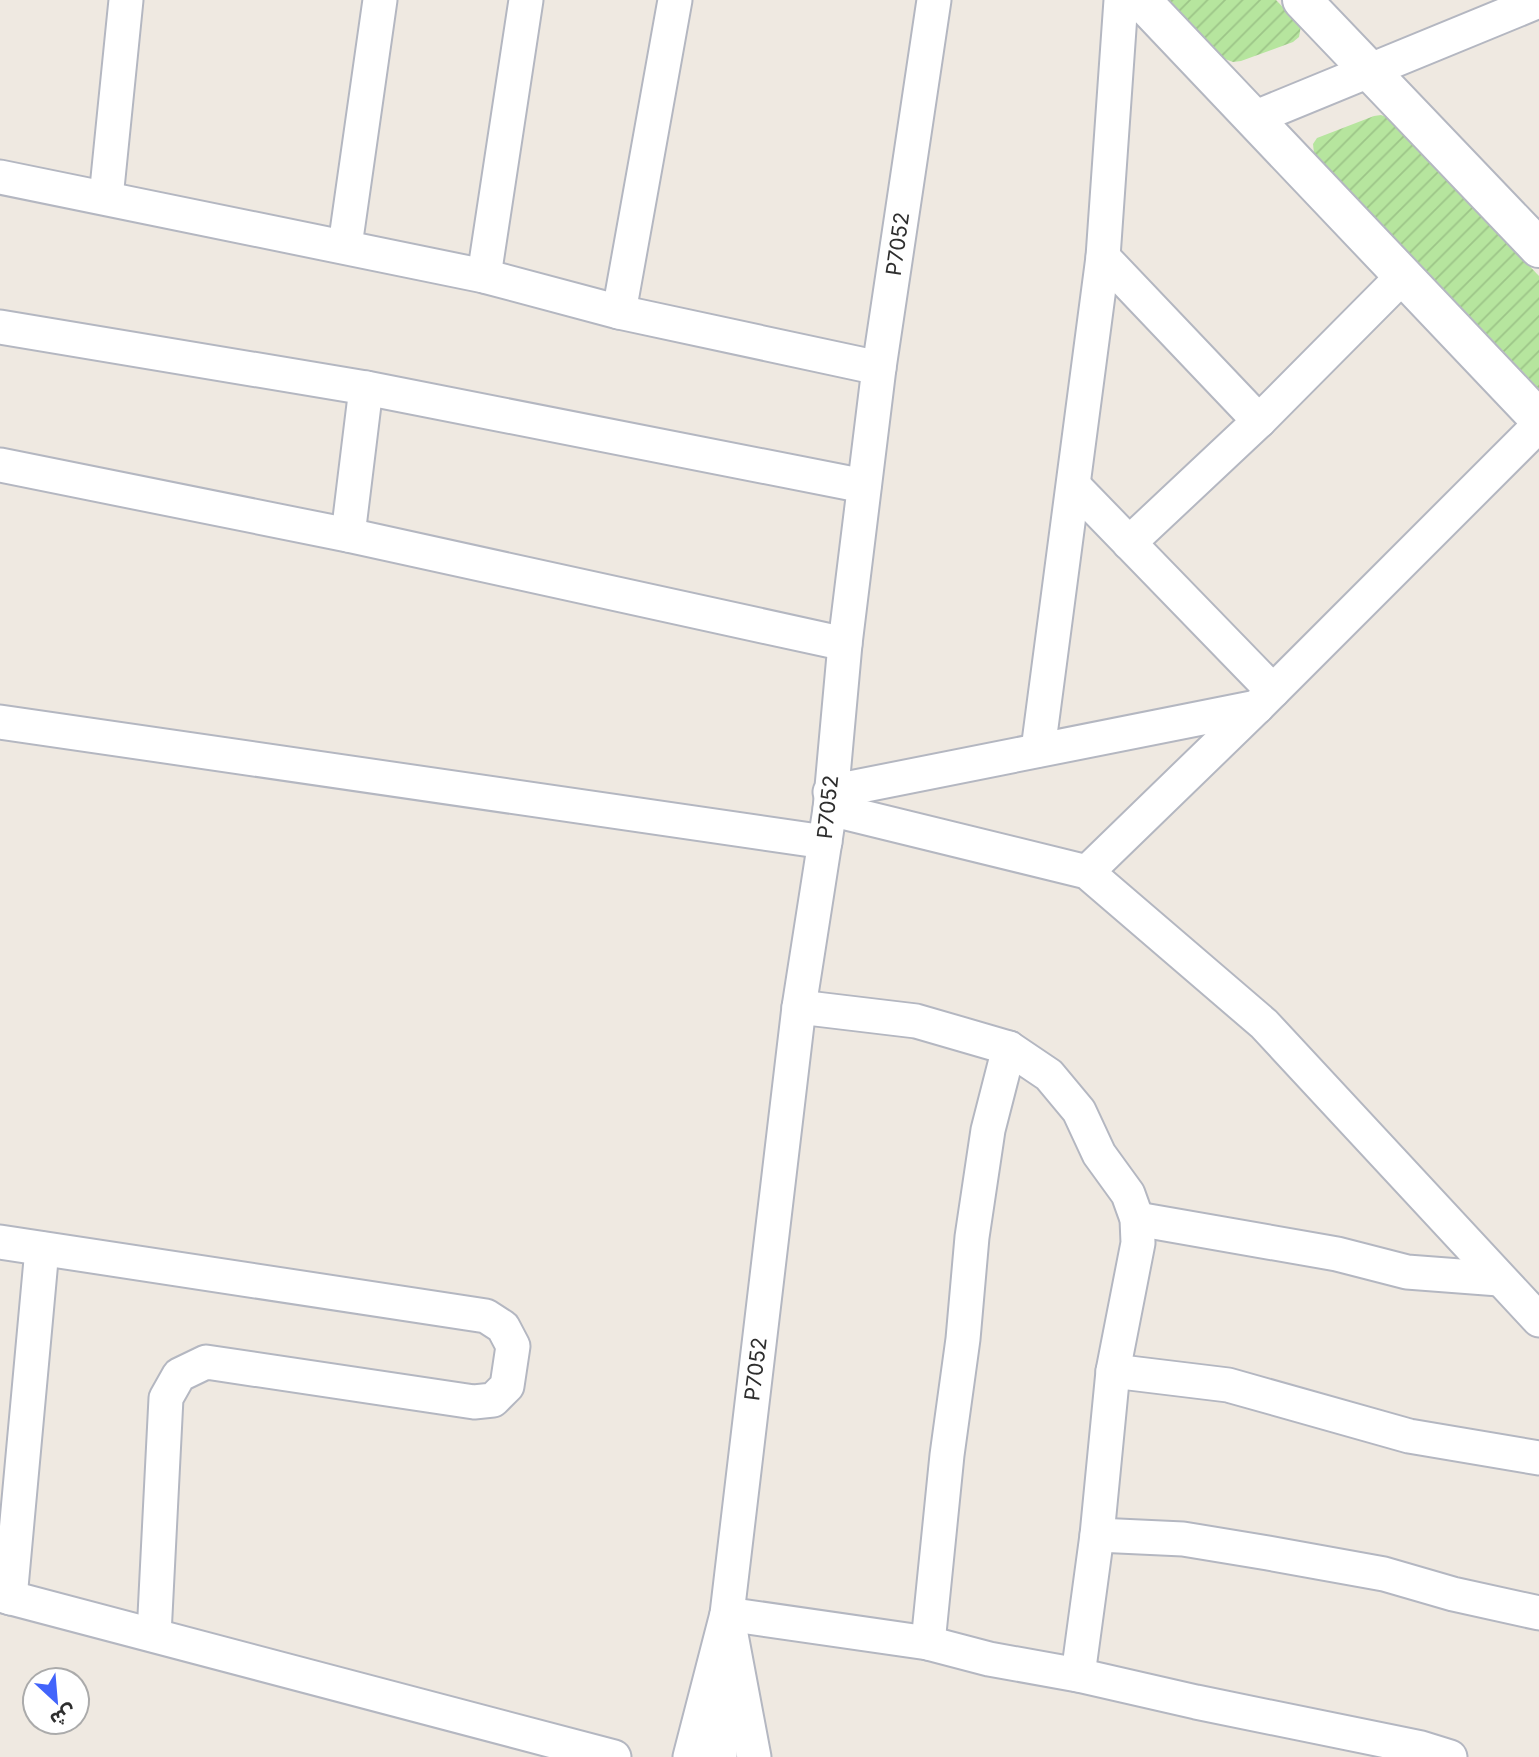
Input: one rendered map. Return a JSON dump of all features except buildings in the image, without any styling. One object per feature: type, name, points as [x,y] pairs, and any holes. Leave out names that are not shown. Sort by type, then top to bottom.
[{"type":"street","points":[[106,198],[126,0]]},
{"type":"street","points":[[345,246],[380,0]]},
{"type":"street","points":[[484,276],[526,0]]},
{"type":"street","points":[[619,312],[675,0]]},
{"type":"street","name":"P7052","points":[[720,1757],[727,1614],[799,1007],[825,842],[845,644],[879,368],[934,0]]},
{"type":"street","points":[[1038,750],[1103,257],[1121,0]]},
{"type":"street","points":[[1141,0],[1539,419]]},
{"type":"street","points":[[1302,0],[1539,248]]},
{"type":"street","points":[[1254,118],[1530,3]]},
{"type":"street","points":[[0,177],[484,276],[619,312],[879,368]]},
{"type":"street","points":[[1103,257],[1259,421]]},
{"type":"street","points":[[1129,543],[1259,421],[1404,276]]},
{"type":"street","points":[[0,327],[366,388],[864,486]]},
{"type":"street","points":[[348,535],[366,388]]},
{"type":"street","points":[[1087,872],[1265,699],[1539,425]]},
{"type":"street","points":[[0,465],[348,535],[845,644]]},
{"type":"street","points":[[1074,486],[1129,543],[1265,699]]},
{"type":"street","points":[[830,800],[1265,699]]},
{"type":"street","points":[[0,722],[825,842]]},
{"type":"street","points":[[830,800],[1087,872],[1264,1024],[1539,1320]]},
{"type":"street","points":[[799,1007],[916,1021],[1009,1048],[1049,1075],[1079,1111],[1100,1154],[1128,1194],[1137,1219],[1138,1243],[1113,1371],[1097,1535],[1077,1675]]},
{"type":"street","points":[[928,1643],[972,1237],[988,1130],[1009,1048]]},
{"type":"street","points":[[1137,1219],[1337,1254],[1407,1272],[1499,1279]]},
{"type":"street","points":[[0,1242],[486,1316],[503,1327],[513,1346],[507,1386],[493,1400],[474,1402],[206,1362],[179,1375],[166,1398],[154,1635]]},
{"type":"street","points":[[42,1249],[5,1596],[614,1757]]},
{"type":"street","points":[[1113,1371],[1227,1385],[1409,1436],[1539,1458]]},
{"type":"street","points":[[1097,1535],[1183,1539],[1268,1553],[1384,1574],[1453,1594],[1539,1613]]},
{"type":"street","points":[[727,1614],[928,1643],[989,1659],[1421,1748],[1450,1757]]},
{"type":"street","name":"P7052","points":[[690,1757],[727,1614]]},
{"type":"street","name":"P7052","points":[[727,1614],[754,1757]]},
{"type":"green space","points":[[1169,0],[1276,0],[1301,26],[1299,37],[1293,42],[1233,62],[1225,59]]},
{"type":"green space","points":[[1381,115],[1389,118],[1539,276],[1539,389],[1314,153],[1313,144],[1317,138]]}]
